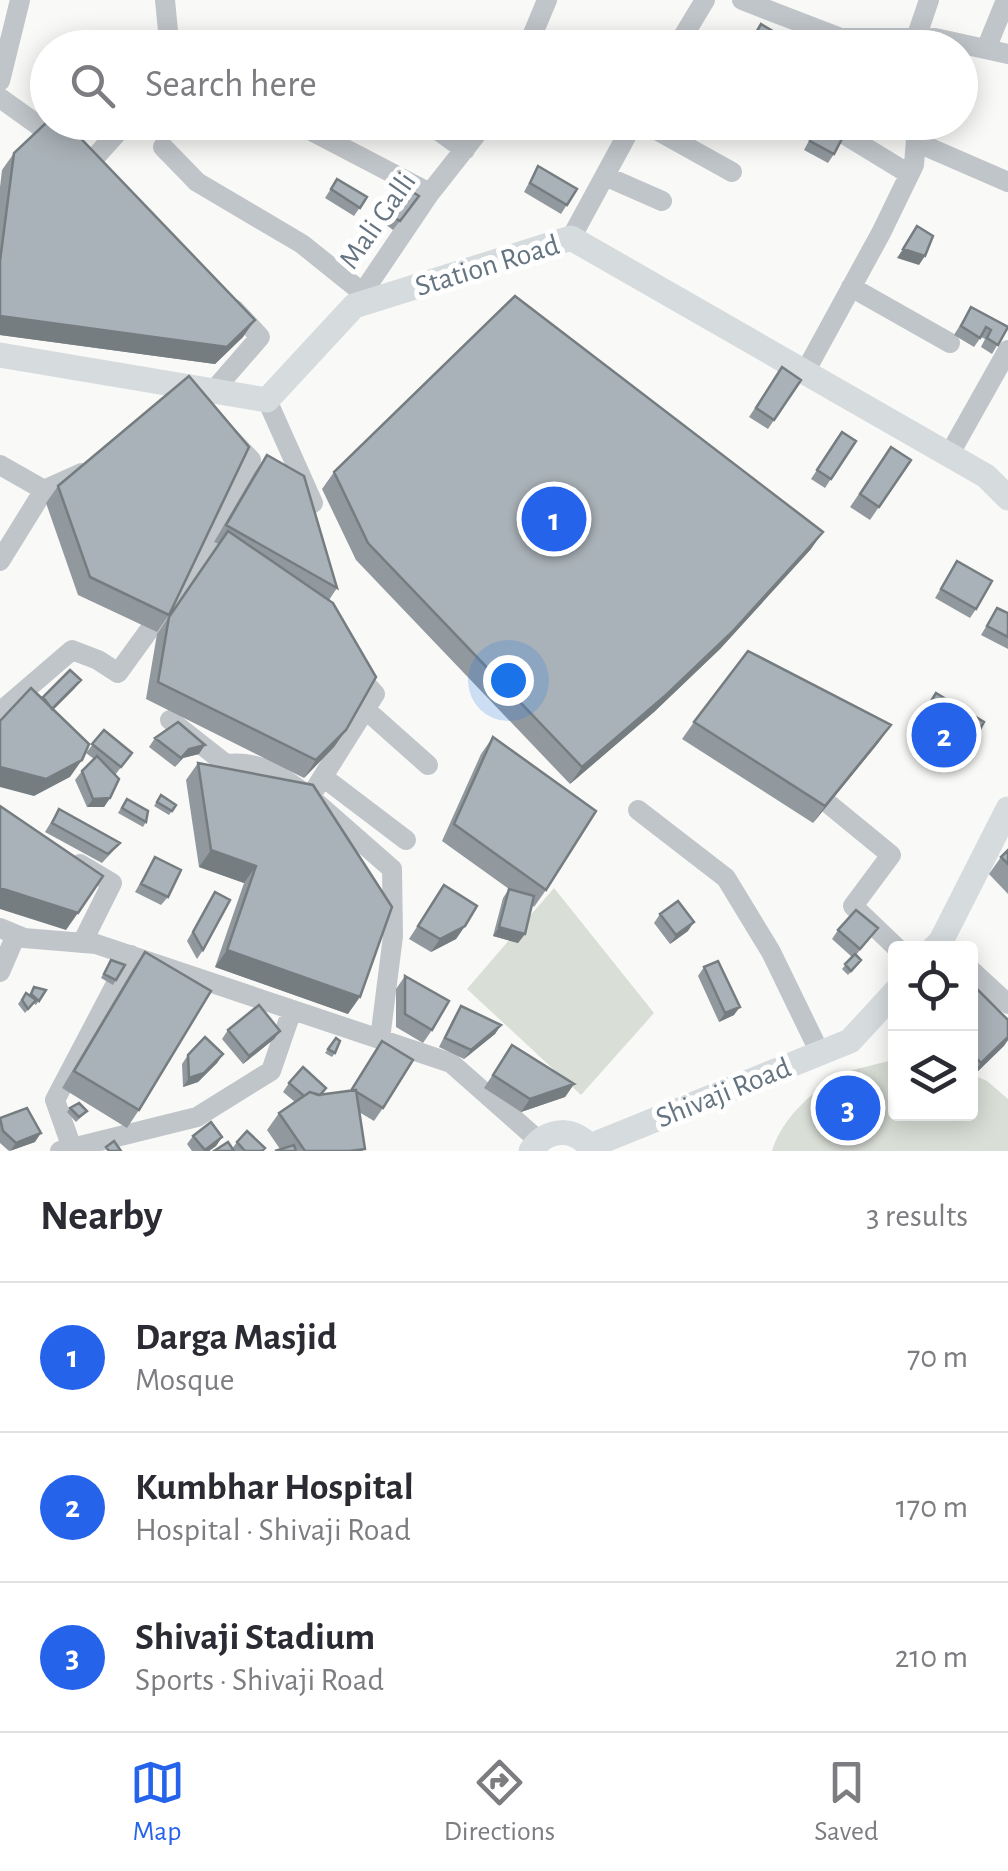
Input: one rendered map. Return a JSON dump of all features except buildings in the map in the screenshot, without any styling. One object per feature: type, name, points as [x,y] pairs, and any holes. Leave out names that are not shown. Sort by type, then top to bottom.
[{"type":"main road","name":"Station Road","points":[[267,400],[358,300],[571,238],[986,476],[1008,498]]},
{"type":"main road","points":[[0,355],[172,391],[210,407],[267,400]]},
{"type":"main road","points":[[943,941],[1008,809]]},
{"type":"main road","name":"Shivaji Road","points":[[591,1148],[850,1041],[888,1000]]},
{"type":"main road","points":[[534,1146],[546,1135],[565,1132],[574,1134],[591,1148]]},
{"type":"street","points":[[0,81],[20,0]]},
{"type":"street","points":[[165,0],[168,30]]},
{"type":"street","points":[[534,30],[547,0]]},
{"type":"street","points":[[691,30],[705,0]]},
{"type":"street","points":[[742,0],[816,30]]},
{"type":"street","points":[[919,30],[930,0]]},
{"type":"street","points":[[986,49],[1006,0]]},
{"type":"street","points":[[978,47],[1008,54]]},
{"type":"street","points":[[0,98],[30,119]]},
{"type":"street","points":[[60,140],[94,171],[115,140]]},
{"type":"street","points":[[328,140],[430,193]]},
{"type":"street","points":[[451,140],[465,150]]},
{"type":"street","name":"Mali Galli","points":[[358,300],[430,193],[472,140]]},
{"type":"street","points":[[571,238],[624,140]]},
{"type":"street","points":[[674,140],[732,172]]},
{"type":"street","points":[[853,140],[909,174]]},
{"type":"street","points":[[805,372],[909,174],[914,140]]},
{"type":"street","points":[[930,140],[1008,182]]},
{"type":"street","points":[[163,147],[198,182],[302,244],[358,300]]},
{"type":"street","points":[[605,176],[662,201]]},
{"type":"street","points":[[852,287],[950,343]]},
{"type":"street","points":[[0,712],[72,650],[98,660],[118,674],[220,546],[251,460],[210,407],[260,336],[219,294]]},
{"type":"street","points":[[949,455],[1008,350]]},
{"type":"street","points":[[267,400],[313,503]]},
{"type":"street","points":[[0,561],[44,490],[74,479],[102,460]]},
{"type":"street","points":[[0,465],[44,490]]},
{"type":"street","points":[[310,798],[375,694],[347,664],[342,650]]},
{"type":"street","points":[[366,708],[428,765]]},
{"type":"street","points":[[170,720],[226,764],[241,762],[274,770],[392,868],[393,936],[380,1040]]},
{"type":"street","points":[[322,777],[406,840]]},
{"type":"street","points":[[830,804],[891,855],[853,906],[890,941]]},
{"type":"street","points":[[638,810],[726,878],[771,952],[820,1053]]},
{"type":"street","points":[[64,854],[112,884],[82,942]]},
{"type":"street","points":[[0,972],[8,932],[96,944],[451,1064],[534,1146]]},
{"type":"street","points":[[131,956],[55,1100],[66,1150],[197,1117],[272,1071],[292,1010]]},
{"type":"street","points":[[978,976],[1008,1004]]},
{"type":"shaded area","points":[[554,888],[654,1013],[581,1095],[467,989]]},
{"type":"shaded area","points":[[888,1061],[888,1121],[978,1121],[978,1077],[987,1081],[1008,1099],[1008,1151],[772,1151],[783,1127],[802,1104],[847,1072]]},
{"type":"place","name":"Darga Masjid","points":[[554,519]]},
{"type":"place","name":"Kumbhar Hospital","points":[[944,735]]},
{"type":"place","name":"Shivaji Stadium","points":[[848,1108]]}]
